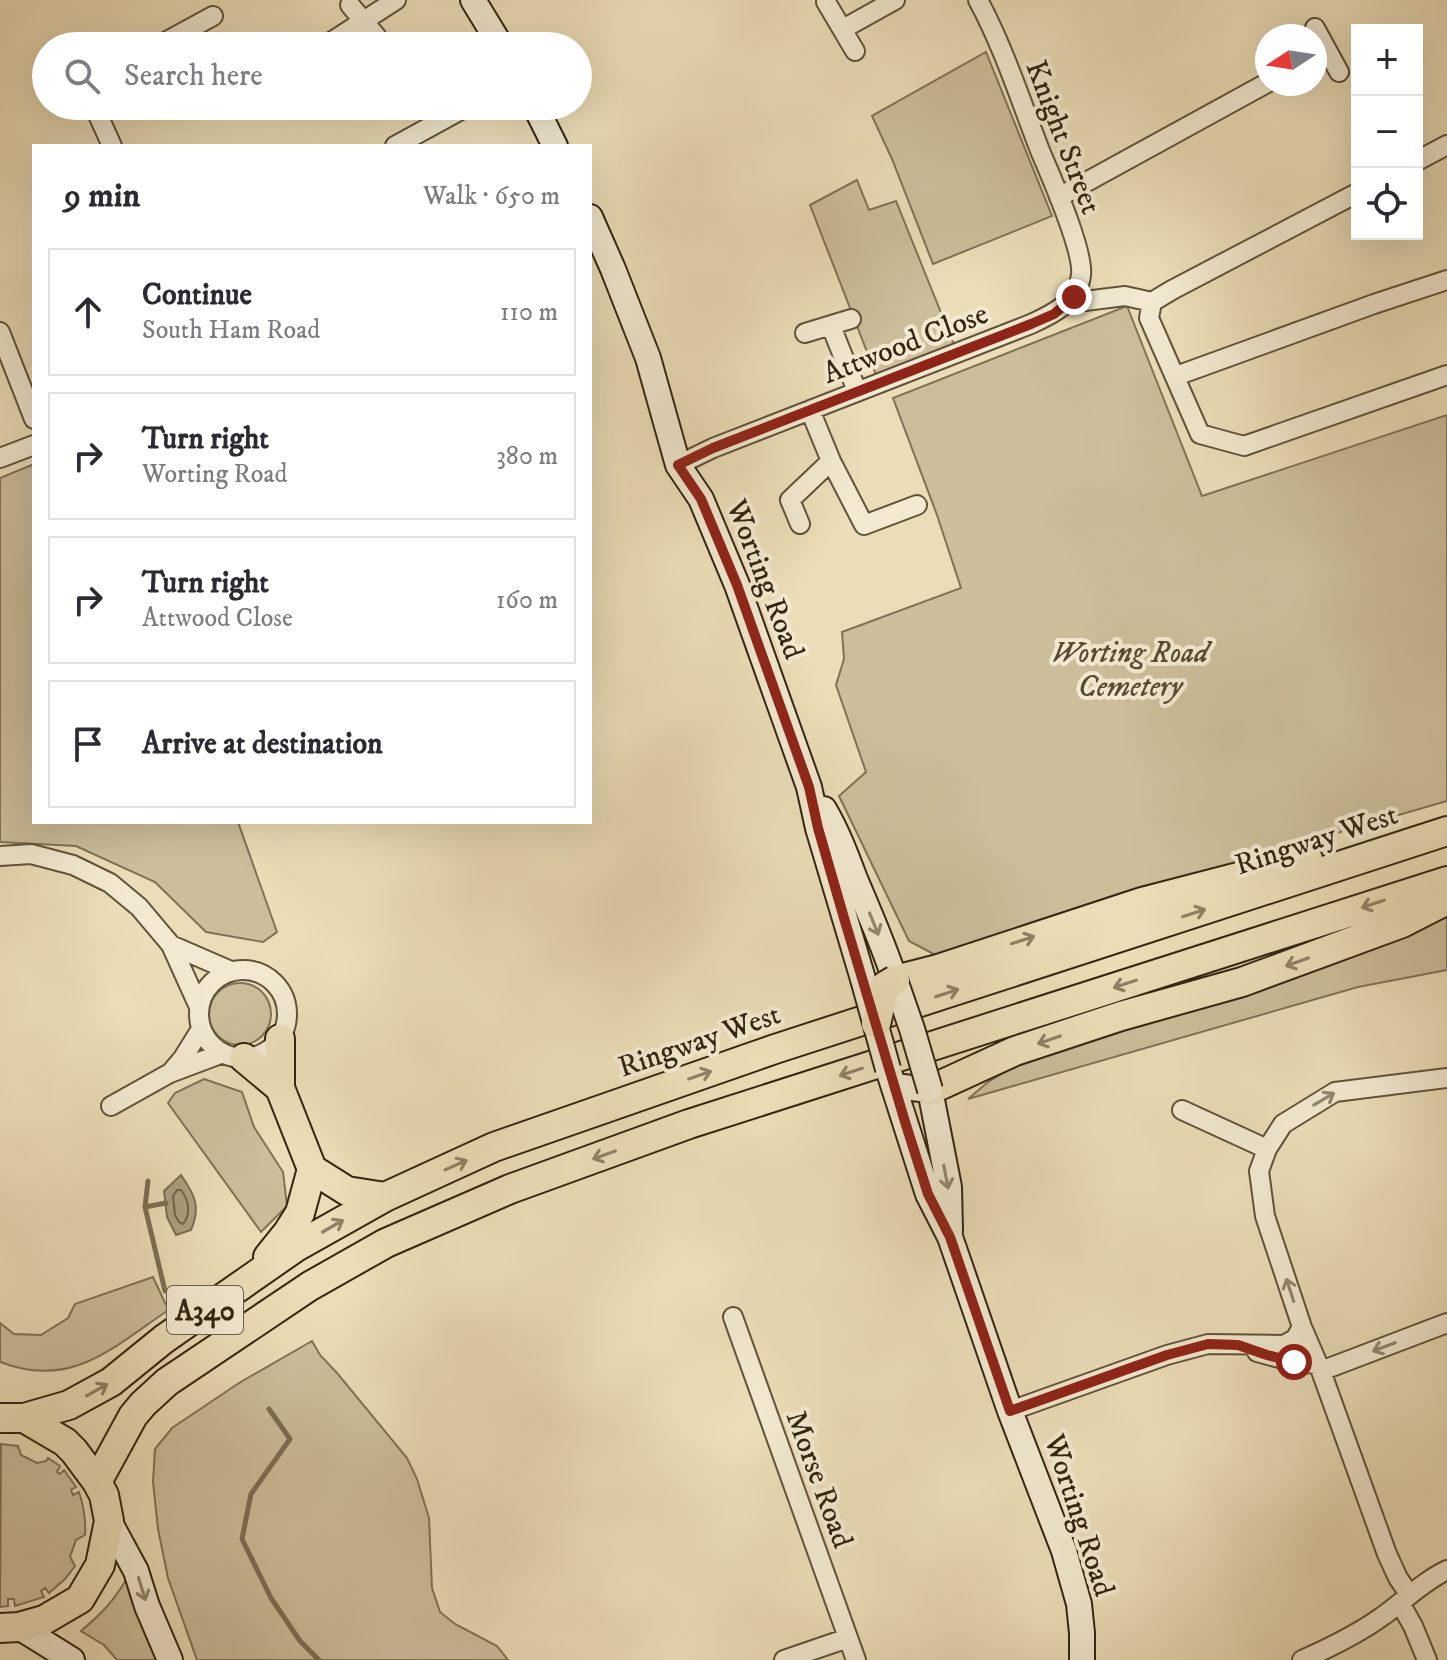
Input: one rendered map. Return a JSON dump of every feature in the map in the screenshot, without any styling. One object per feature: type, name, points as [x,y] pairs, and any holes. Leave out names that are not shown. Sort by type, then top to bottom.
[{"type":"main road","points":[[876,1024],[885,986],[895,980],[938,969],[1142,902],[1447,822]]},
{"type":"main road","name":"Ringway West","points":[[12,1418],[69,1405],[111,1382],[164,1339],[296,1247],[385,1197],[494,1147],[775,1049],[1447,831]]},
{"type":"main road","name":"A340","points":[[97,1482],[133,1416],[167,1382],[310,1286],[399,1237],[510,1189],[689,1124],[1447,881]]},
{"type":"main road","points":[[933,1103],[1015,1051],[1121,1016],[1242,982],[1402,923],[1447,900]]},
{"type":"main road","points":[[280,1039],[280,1088],[312,1169],[347,1191],[385,1197]]},
{"type":"main road","points":[[233,1056],[280,1088]]},
{"type":"main road","points":[[253,1276],[300,1213],[312,1169]]},
{"type":"main road","points":[[10,1628],[44,1620],[80,1599],[100,1565],[109,1521],[104,1495],[74,1451],[65,1442],[12,1418]]},
{"type":"street","points":[[346,32],[396,0]]},
{"type":"street","points":[[473,0],[492,32]]},
{"type":"street","points":[[843,29],[895,0]]},
{"type":"street","name":"Knight Street","points":[[978,0],[1059,197],[1077,250],[1082,273],[1074,297]]},
{"type":"street","points":[[826,2],[855,51]]},
{"type":"street","points":[[350,5],[373,32]]},
{"type":"street","points":[[184,32],[213,16]]},
{"type":"street","points":[[1327,60],[1339,72]]},
{"type":"street","points":[[1059,197],[1255,90]]},
{"type":"street","points":[[100,120],[111,144]]},
{"type":"street","points":[[399,144],[442,120]]},
{"type":"street","points":[[542,120],[554,144]]},
{"type":"street","points":[[1423,158],[1447,145]]},
{"type":"street","points":[[1074,297],[1085,301],[1125,296],[1152,302],[1351,196]]},
{"type":"street","name":"Worting Road","points":[[592,222],[648,358],[678,465],[701,499],[732,572],[809,787],[818,828],[928,1194],[950,1237],[1010,1411],[1064,1551],[1079,1604],[1082,1660]]},
{"type":"street","points":[[1176,376],[1447,280]]},
{"type":"street","name":"Attwood Close","points":[[678,465],[713,448],[1031,324],[1054,314],[1074,297]]},
{"type":"street","points":[[1152,302],[1149,318],[1200,434],[1244,446],[1447,375]]},
{"type":"street","points":[[805,333],[851,319]]},
{"type":"street","points":[[831,326],[857,391]]},
{"type":"street","points":[[0,332],[32,414]]},
{"type":"street","points":[[810,410],[831,461],[864,525],[917,505]]},
{"type":"street","points":[[0,458],[32,446]]},
{"type":"street","points":[[800,524],[790,500],[831,461]]},
{"type":"street","name":"Worting Road","points":[[809,787],[832,822],[886,953],[912,1029],[933,1103],[949,1187],[950,1237]]},
{"type":"street","points":[[0,856],[31,854],[73,865],[110,883],[139,907],[171,945],[199,1007]]},
{"type":"street","points":[[171,945],[231,971]]},
{"type":"street","points":[[111,1106],[170,1073],[233,1056],[255,1057],[269,1050],[280,1039],[288,1012],[284,995],[275,982],[262,973],[247,969],[221,975],[209,985],[199,1007],[201,1029],[208,1042],[233,1056]]},
{"type":"street","points":[[170,1073],[201,1029]]},
{"type":"street","points":[[1427,1660],[1302,1327],[1265,1216],[1259,1171],[1267,1149],[1283,1124],[1335,1092],[1447,1078]]},
{"type":"street","points":[[894,1086],[933,1103]]},
{"type":"street","points":[[1178,1108],[1267,1149]]},
{"type":"street","name":"Morse Road","points":[[733,1317],[856,1660]]},
{"type":"street","points":[[1238,1345],[1319,1367],[1447,1323]]},
{"type":"street","points":[[1010,1411],[1167,1355],[1208,1344],[1284,1345],[1295,1339],[1302,1327]]},
{"type":"street","points":[[109,1521],[136,1571],[170,1660]]},
{"type":"street","points":[[1302,1660],[1344,1641],[1434,1576],[1447,1570]]},
{"type":"street","points":[[10,1628],[72,1660]]},
{"type":"street","name":"Worting Road","points":[[1082,1633],[1091,1660]]},
{"type":"street","points":[[784,1660],[848,1638]]},
{"type":"green space","points":[[986,52],[1052,216],[933,264],[872,116]]},
{"type":"green space","points":[[857,180],[869,210],[896,201],[954,345],[876,375],[810,205]]},
{"type":"green space","name":"Worting Road Cemetery","points":[[1127,306],[1202,496],[1447,415],[1447,801],[1258,856],[941,958],[909,941],[839,796],[866,772],[836,685],[844,659],[842,632],[961,588],[893,398]]},
{"type":"green space","points":[[32,465],[32,824],[239,824],[277,932],[263,942],[206,932],[155,882],[76,846],[0,842],[0,478]]},
{"type":"green space","points":[[1447,913],[1447,970],[1358,987],[968,1099],[988,1082],[1023,1061]]},
{"type":"green space","points":[[240,983],[252,985],[262,992],[269,1002],[269,1026],[262,1036],[252,1043],[240,1045],[228,1043],[218,1036],[211,1026],[209,1014],[211,1002],[218,992],[228,985]]},
{"type":"green space","points":[[204,1079],[242,1092],[254,1127],[283,1172],[287,1206],[261,1232],[168,1103],[175,1093]]},
{"type":"green space","points":[[153,1277],[170,1309],[110,1350],[70,1368],[49,1371],[0,1362],[0,1323],[14,1334],[41,1335],[68,1318],[75,1304]]},
{"type":"green space","points":[[312,1341],[320,1355],[407,1458],[417,1479],[429,1518],[432,1588],[440,1612],[455,1624],[497,1646],[508,1660],[197,1660],[168,1578],[158,1529],[153,1482],[155,1449],[172,1428],[239,1383]]},
{"type":"green space","points":[[1,1444],[18,1446],[21,1455],[37,1463],[48,1458],[60,1466],[57,1472],[60,1474],[64,1470],[76,1487],[71,1490],[73,1495],[79,1492],[85,1535],[76,1540],[70,1557],[75,1566],[49,1593],[45,1588],[41,1591],[44,1597],[15,1606],[14,1599],[8,1599],[8,1606],[0,1607]]},
{"type":"green space","points":[[127,1578],[161,1660],[117,1660],[104,1645],[81,1631],[107,1607]]},
{"type":"water","points":[[181,1175],[193,1195],[196,1215],[191,1230],[176,1235],[167,1217],[164,1191]]},
{"type":"waterway","points":[[148,1181],[145,1207],[165,1291]]},
{"type":"waterway","points":[[145,1207],[166,1203]]},
{"type":"waterway","points":[[269,1409],[290,1439],[251,1494],[242,1539],[271,1598],[300,1641],[319,1660]]},
{"type":"route","points":[[1074,297],[1054,314],[1031,324],[713,448],[678,465],[701,499],[716,533],[809,787],[888,1069],[928,1194],[950,1237],[1010,1411],[1167,1355],[1208,1344],[1238,1345],[1294,1362]]}]
